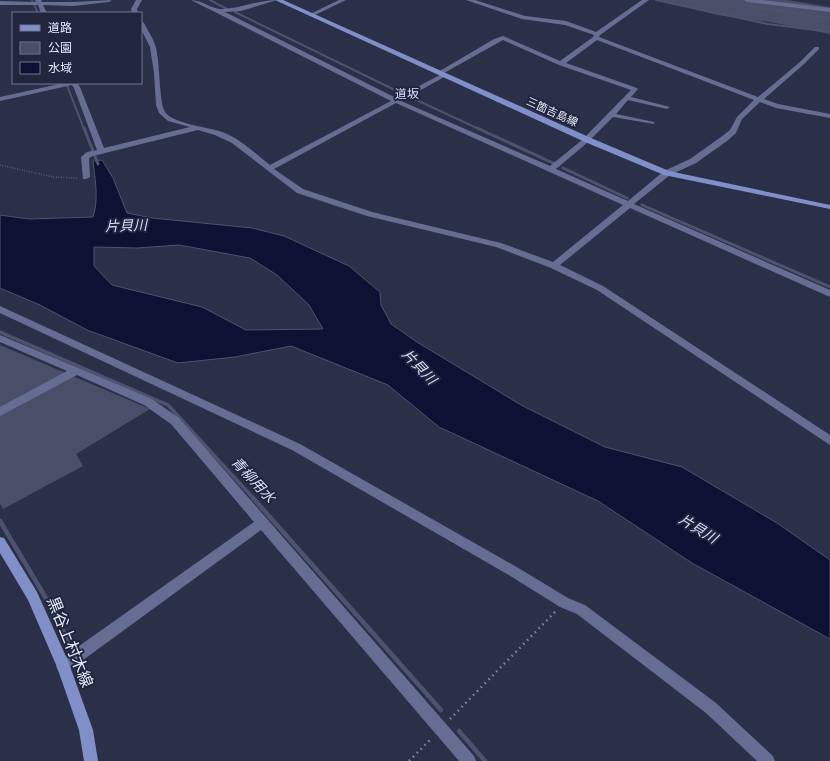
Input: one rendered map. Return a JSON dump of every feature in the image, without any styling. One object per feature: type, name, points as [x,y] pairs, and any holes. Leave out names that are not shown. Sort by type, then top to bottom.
[{"type":"main road","name":"三箇吉島線","points":[[278,0],[588,140],[667,173],[711,184],[830,206]]},
{"type":"main road","name":"黒谷上村木線","points":[[0,542],[32,596],[64,666],[86,730],[91,761]]},
{"type":"street","points":[[0,3],[39,2],[87,4],[109,0]]},
{"type":"street","points":[[135,12],[134,9],[139,0]]},
{"type":"street","points":[[194,0],[399,99],[629,205],[830,294]]},
{"type":"street","points":[[218,11],[241,9],[274,0]]},
{"type":"street","points":[[312,15],[343,0]]},
{"type":"street","points":[[469,0],[524,18],[566,23],[776,106],[830,116]]},
{"type":"street","points":[[561,64],[646,0]]},
{"type":"street","points":[[748,0],[830,10]]},
{"type":"street","points":[[39,2],[44,12]]},
{"type":"street","points":[[142,25],[153,47],[157,73],[159,105],[162,114],[170,120],[218,133],[235,141],[300,191],[370,214],[498,245],[554,266],[600,288],[830,441]]},
{"type":"street","points":[[270,168],[410,93],[496,40],[503,38],[561,64],[632,86],[635,89],[588,140],[570,156],[551,169]]},
{"type":"street","points":[[554,266],[667,173],[693,161],[724,139],[733,131],[739,118],[758,99],[802,63],[817,48]]},
{"type":"street","points":[[0,99],[67,84]]},
{"type":"street","points":[[74,84],[77,87],[101,151]]},
{"type":"street","points":[[627,98],[667,108]]},
{"type":"street","points":[[612,115],[652,123]]},
{"type":"street","points":[[86,177],[85,157],[90,154],[196,128]]},
{"type":"street","points":[[0,309],[296,447],[511,570],[564,603],[581,609],[711,708],[768,761]]},
{"type":"street","points":[[0,338],[148,402],[175,421],[469,761]]},
{"type":"street","points":[[0,412],[76,371]]},
{"type":"street","points":[[64,666],[262,523]]},
{"type":"path","points":[[0,165],[53,177],[86,177]]},
{"type":"path","points":[[409,761],[564,603]]},
{"type":"green space","points":[[656,0],[787,0],[830,7],[830,34],[770,22],[717,15]]},
{"type":"green space","points":[[0,345],[150,409],[76,454],[83,466],[3,509],[0,504]]},
{"type":"water","name":"片貝川","points":[[102,160],[113,178],[127,213],[152,218],[252,228],[284,236],[349,266],[380,292],[381,305],[391,324],[417,342],[521,405],[605,447],[682,467],[777,523],[830,560],[830,639],[692,563],[598,501],[439,427],[388,385],[291,346],[235,357],[178,363],[87,330],[40,305],[0,288],[0,215],[29,219],[93,217],[96,196],[93,161]],"holes":[[[179,245],[250,258],[277,275],[309,305],[323,329],[246,330],[202,307],[112,285],[94,266],[94,247],[137,248]]]},
{"type":"waterway","points":[[32,0],[38,12]]},
{"type":"waterway","points":[[210,0],[227,9]]},
{"type":"waterway","points":[[656,0],[768,24],[830,32]]},
{"type":"waterway","points":[[742,5],[830,18]]},
{"type":"waterway","points":[[235,12],[401,93]]},
{"type":"waterway","points":[[66,84],[84,129]]},
{"type":"waterway","points":[[410,97],[479,129]]},
{"type":"waterway","points":[[84,128],[98,164]]},
{"type":"waterway","points":[[477,128],[553,163]]},
{"type":"waterway","points":[[563,168],[627,198]]},
{"type":"waterway","points":[[642,205],[830,287]]},
{"type":"waterway","name":"青柳用水","points":[[0,332],[168,405],[254,499]]},
{"type":"waterway","name":"青柳用水","points":[[253,498],[441,710]]},
{"type":"waterway","points":[[0,521],[53,610],[72,650]]},
{"type":"waterway","points":[[459,731],[485,761]]},
{"type":"district","name":"道坂","points":[[407,94]]}]
